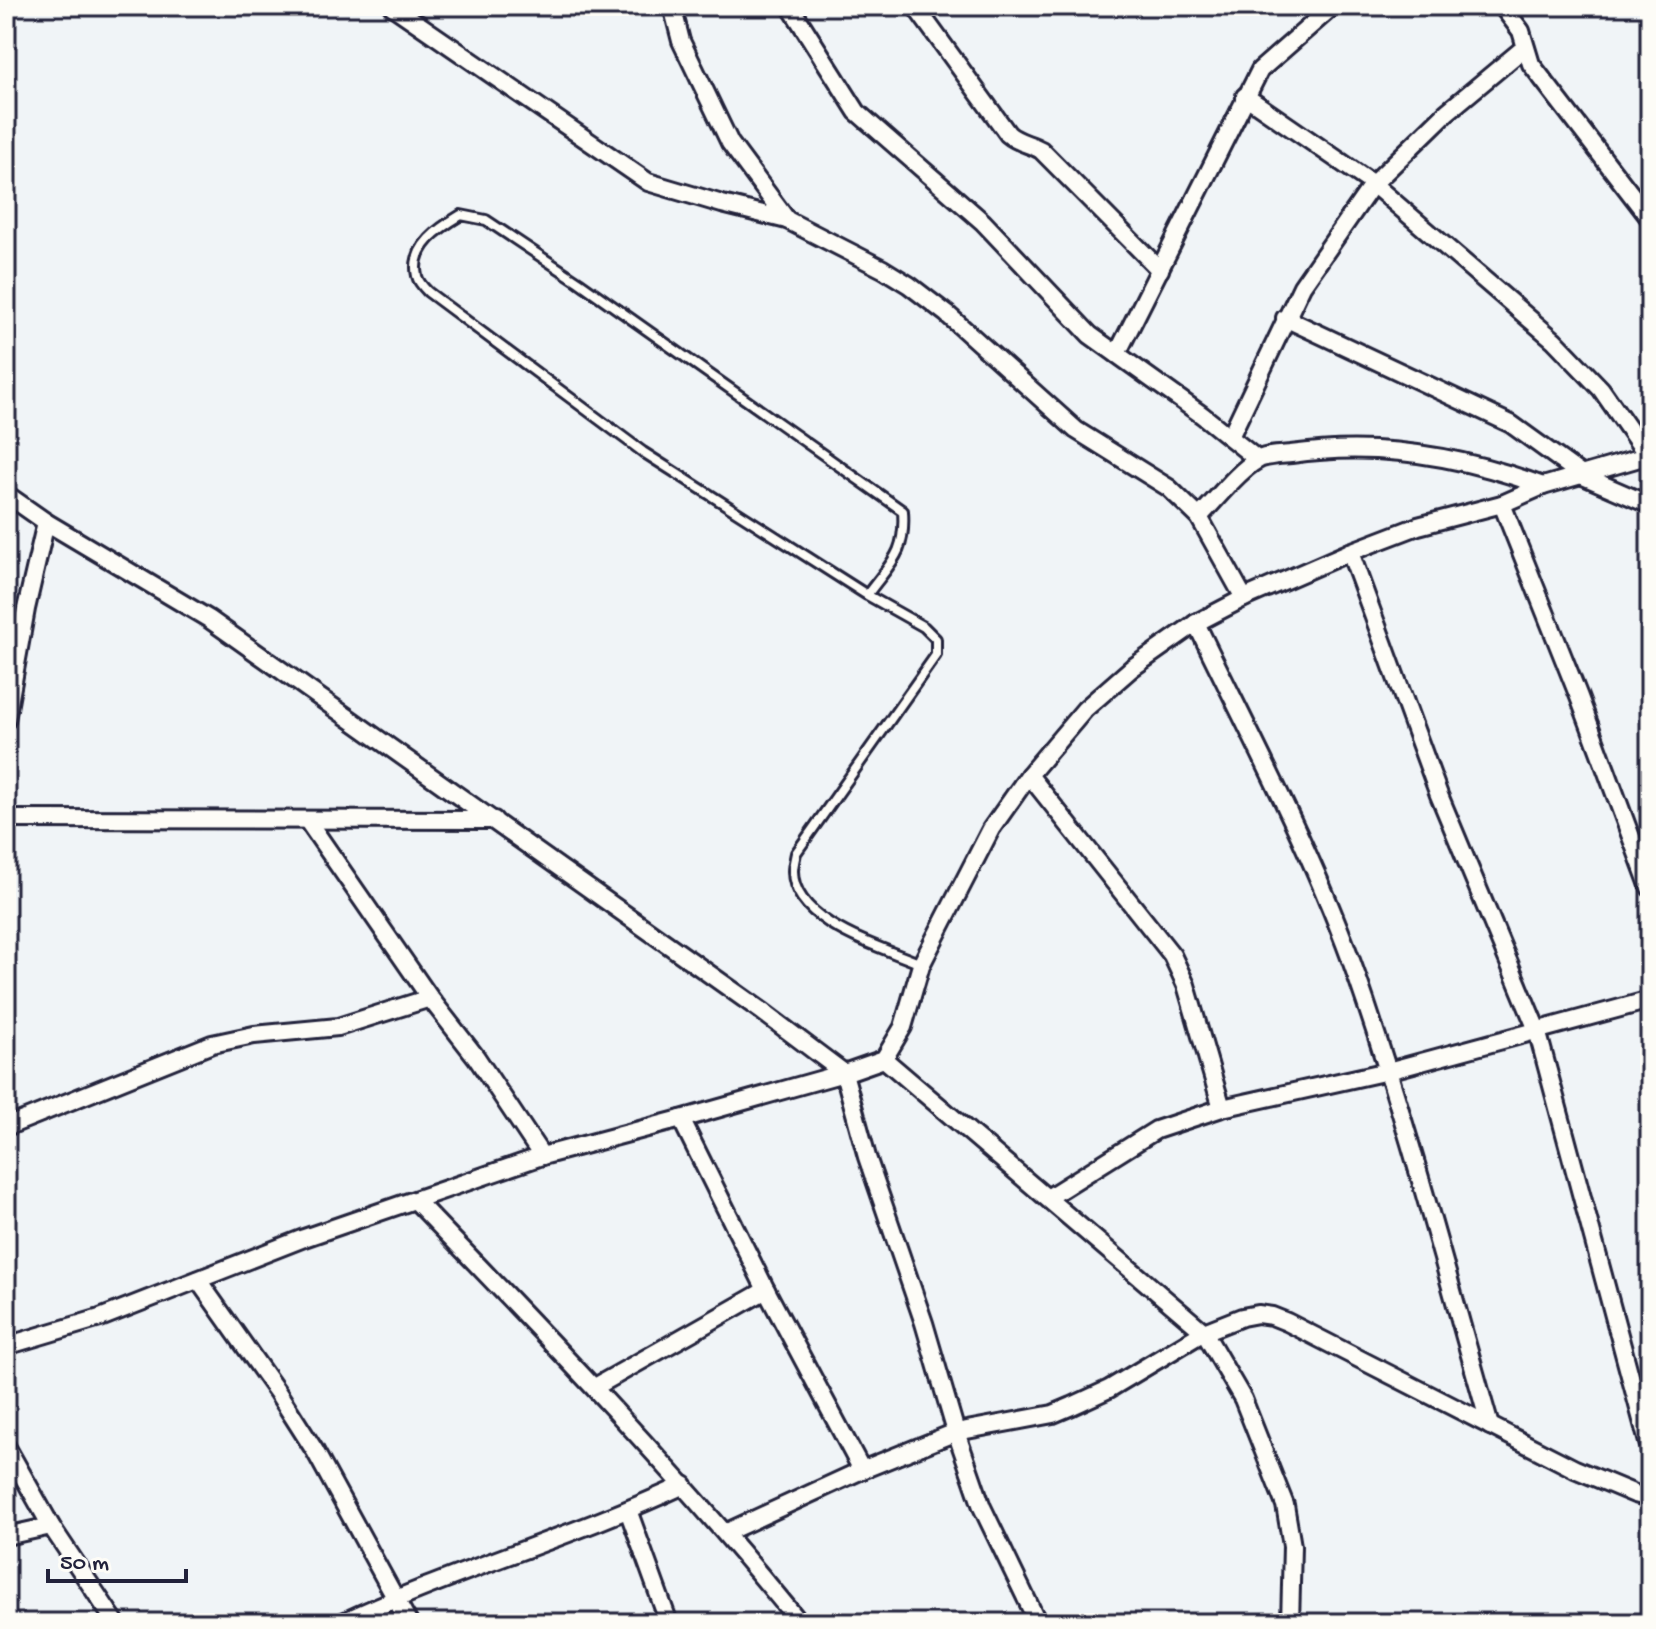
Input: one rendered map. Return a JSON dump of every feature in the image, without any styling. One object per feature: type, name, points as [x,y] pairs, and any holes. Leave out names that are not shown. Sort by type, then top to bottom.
[{"type":"street","points":[[6,12],[9,6]]},
{"type":"street","points":[[392,6],[648,182],[787,220],[909,285],[947,314],[1076,430],[1169,488],[1199,517],[1244,598]]},
{"type":"street","points":[[672,6],[681,41],[723,131],[787,220]]},
{"type":"street","points":[[790,6],[857,112],[983,222],[1069,315],[1257,459]]},
{"type":"street","points":[[915,6],[1008,134],[1017,142],[1029,143],[1041,150],[1160,270]]},
{"type":"street","points":[[1117,354],[1260,70],[1333,6]]},
{"type":"street","points":[[1502,6],[1521,31],[1531,64],[1650,219]]},
{"type":"street","points":[[1230,437],[1302,286],[1373,184],[1447,112],[1524,48]]},
{"type":"street","points":[[6,1346],[100,1318],[304,1238],[542,1156],[844,1073],[884,1059],[903,1027],[921,965],[991,829],[1029,775],[1085,709],[1132,668],[1196,623],[1244,598],[1350,552],[1418,526],[1502,504],[1543,486],[1649,455],[1601,389],[1554,340],[1373,184],[1245,96]]},
{"type":"street","points":[[1285,318],[1511,424],[1583,476],[1650,505]]},
{"type":"street","points":[[1199,517],[1257,459],[1331,448],[1395,450],[1478,464],[1543,486]]},
{"type":"street","points":[[6,494],[46,522],[209,619],[763,1012],[844,1073],[867,1157],[982,1507],[1038,1623]]},
{"type":"street","points":[[1502,504],[1579,697],[1650,888]]},
{"type":"street","points":[[6,720],[46,522]]},
{"type":"street","points":[[1350,552],[1439,795],[1537,1030],[1650,1450]]},
{"type":"street","points":[[1196,623],[1305,850],[1356,974],[1388,1071],[1490,1426]]},
{"type":"street","points":[[1029,775],[1172,955],[1186,985],[1222,1108]]},
{"type":"street","points":[[6,819],[494,820]]},
{"type":"street","points":[[307,820],[430,998],[476,1057],[542,1156]]},
{"type":"street","points":[[6,1127],[212,1044],[254,1035],[338,1027],[430,998]]},
{"type":"street","points":[[1049,1197],[1156,1130],[1222,1108],[1388,1071],[1650,1000]]},
{"type":"street","points":[[884,1059],[1204,1332],[1243,1399],[1285,1505],[1292,1546],[1290,1623]]},
{"type":"street","points":[[681,1119],[766,1290],[862,1470]]},
{"type":"street","points":[[416,1201],[595,1387],[727,1532],[800,1623]]},
{"type":"street","points":[[198,1280],[315,1451],[409,1623]]},
{"type":"street","points":[[595,1387],[766,1290]]},
{"type":"street","points":[[727,1532],[862,1470],[956,1432],[1053,1414],[1109,1389],[1204,1332],[1258,1314],[1272,1316],[1575,1469],[1650,1498]]},
{"type":"street","points":[[6,1446],[51,1526],[116,1623]]},
{"type":"street","points":[[341,1623],[395,1598],[628,1510],[684,1485]]},
{"type":"street","points":[[628,1510],[669,1623]]},
{"type":"street","points":[[6,1536],[51,1526]]},
{"type":"lane","points":[[867,595],[900,550],[905,536],[903,511],[486,220],[461,215],[433,232],[417,258],[417,277],[428,292],[643,452],[867,595],[924,627],[936,639],[936,655],[796,853],[792,872],[798,892],[812,910],[829,924],[921,965]]}]
